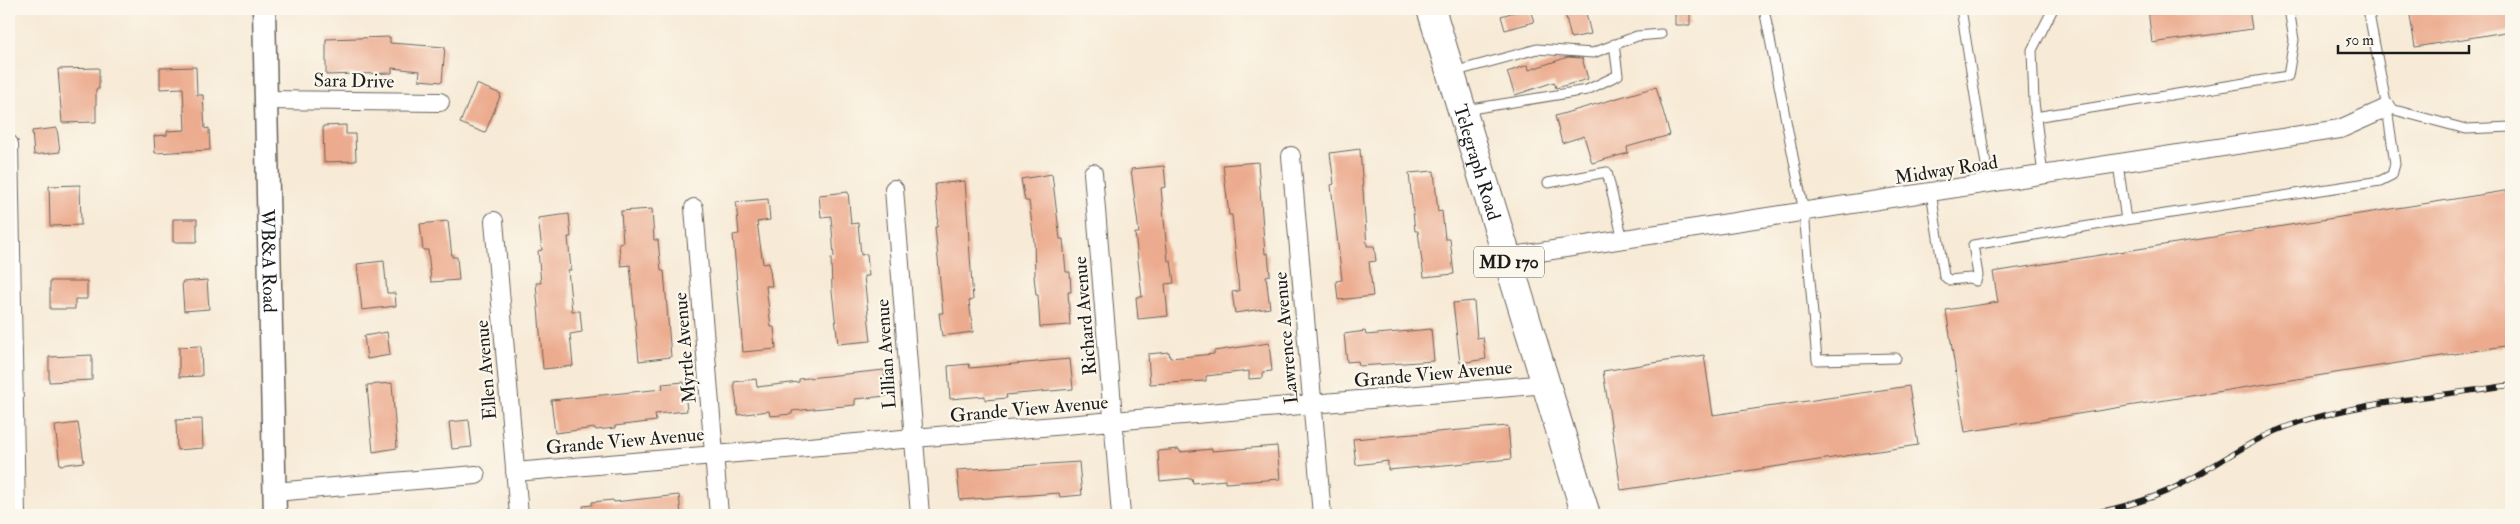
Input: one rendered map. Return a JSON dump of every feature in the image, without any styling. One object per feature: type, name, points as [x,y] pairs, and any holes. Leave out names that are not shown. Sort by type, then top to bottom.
[{"type":"main road","name":"Telegraph Road","points":[[1431,9],[1586,515]]},
{"type":"street","name":"WB&A Road","points":[[264,9],[275,515]]},
{"type":"street","name":"Sara Drive","points":[[266,100],[440,102]]},
{"type":"street","name":"Midway Road","points":[[1507,257],[2340,129],[2387,108]]},
{"type":"street","points":[[9,144],[16,515]]},
{"type":"street","name":"Lawrence Avenue","points":[[1291,156],[1322,515]]},
{"type":"street","name":"Richard Avenue","points":[[1093,173],[1121,515]]},
{"type":"street","name":"Lillian Avenue","points":[[894,189],[920,515]]},
{"type":"street","name":"Myrtle Avenue","points":[[694,208],[719,515]]},
{"type":"street","name":"Ellen Avenue","points":[[494,221],[519,515]]},
{"type":"street","name":"Grande View Avenue","points":[[515,472],[714,453],[913,439],[1547,384]]},
{"type":"street","points":[[274,492],[476,475]]},
{"type":"lane","points":[[1764,9],[1804,212],[1817,360],[1896,358]]},
{"type":"lane","points":[[1961,9],[1989,183]]},
{"type":"lane","points":[[2043,175],[2035,117],[2032,50],[2053,9]]},
{"type":"lane","points":[[2035,117],[2288,76],[2294,40],[2289,9]]},
{"type":"lane","points":[[1931,192],[1944,276],[1949,280],[1970,278],[1972,281],[1978,279],[1973,245],[2380,181],[2392,175],[2395,164],[2387,108],[2368,9]]},
{"type":"lane","points":[[1450,72],[1537,49],[1593,52],[1637,36],[1662,34]]},
{"type":"lane","points":[[1462,111],[1588,90],[1618,75],[1614,44]]},
{"type":"lane","points":[[2387,108],[2466,129],[2511,127]]},
{"type":"lane","points":[[2118,164],[2126,220]]},
{"type":"lane","points":[[1548,183],[1608,172],[1623,240]]},
{"type":"building","points":[[1530,9],[1534,22],[1505,30],[1501,16]]},
{"type":"building","points":[[1564,9],[1585,9],[1591,34],[1571,38]]},
{"type":"building","points":[[1675,9],[1690,9],[1690,25],[1675,25]]},
{"type":"building","points":[[2148,9],[2249,9],[2252,29],[2152,43]]},
{"type":"building","points":[[2409,9],[2511,9],[2511,31],[2415,47]]},
{"type":"building","points":[[390,37],[390,43],[445,47],[442,82],[419,80],[420,71],[392,68],[392,73],[326,75],[326,39]]},
{"type":"building","points":[[1568,57],[1582,58],[1588,79],[1556,88],[1554,82],[1515,95],[1507,72],[1528,65],[1529,70]]},
{"type":"building","points":[[196,67],[197,95],[203,95],[205,129],[209,128],[210,150],[155,153],[154,136],[167,135],[167,131],[185,130],[183,88],[160,89],[160,68]]},
{"type":"building","points":[[99,68],[99,89],[96,89],[96,122],[62,123],[58,69]]},
{"type":"building","points":[[476,84],[501,94],[485,133],[460,123]]},
{"type":"building","points":[[1656,87],[1670,135],[1627,147],[1628,153],[1592,163],[1584,136],[1562,143],[1555,116]]},
{"type":"building","points":[[346,125],[346,134],[355,134],[356,161],[324,162],[323,126]]},
{"type":"building","points":[[57,128],[60,152],[34,155],[32,131]]},
{"type":"building","points":[[1360,149],[1367,246],[1374,246],[1376,261],[1369,262],[1373,296],[1338,300],[1336,281],[1342,280],[1331,185],[1334,184],[1330,153]]},
{"type":"building","points":[[1258,162],[1265,254],[1268,253],[1270,275],[1266,276],[1270,308],[1235,313],[1232,292],[1239,291],[1232,215],[1229,215],[1223,165]]},
{"type":"building","points":[[1164,166],[1166,187],[1161,188],[1168,261],[1171,261],[1174,283],[1165,284],[1168,316],[1138,319],[1136,297],[1142,297],[1135,233],[1139,233],[1131,169]]},
{"type":"building","points":[[1434,171],[1438,212],[1442,211],[1445,239],[1450,239],[1454,274],[1424,277],[1418,231],[1415,231],[1409,173]]},
{"type":"building","points":[[1052,174],[1060,239],[1063,239],[1066,272],[1070,272],[1071,292],[1068,292],[1070,325],[1040,327],[1038,295],[1036,295],[1034,276],[1034,241],[1029,201],[1025,201],[1021,179]]},
{"type":"building","points":[[965,181],[973,300],[969,301],[973,332],[942,336],[939,313],[943,313],[935,227],[937,227],[938,217],[935,184]]},
{"type":"building","points":[[80,185],[81,225],[50,226],[49,186]]},
{"type":"building","points":[[2511,190],[2511,345],[1965,432],[1946,310],[1998,302],[1993,272]]},
{"type":"building","points":[[848,192],[851,224],[858,223],[861,255],[867,254],[869,276],[864,276],[871,341],[838,344],[832,291],[831,258],[834,257],[831,216],[821,217],[819,195]]},
{"type":"building","points":[[768,199],[770,220],[757,222],[763,264],[769,263],[772,286],[766,286],[776,349],[743,352],[733,235],[739,234],[736,202]]},
{"type":"building","points":[[652,209],[654,240],[658,240],[661,271],[664,271],[671,357],[639,361],[630,265],[621,266],[619,244],[623,243],[621,211]]},
{"type":"building","points":[[569,214],[571,237],[568,237],[571,270],[568,270],[572,311],[580,311],[582,332],[570,334],[573,366],[543,369],[536,283],[541,283],[538,251],[542,250],[538,218]]},
{"type":"building","points":[[173,219],[197,219],[197,242],[173,242]]},
{"type":"building","points":[[448,221],[452,257],[457,257],[459,280],[431,282],[428,250],[423,250],[420,224]]},
{"type":"building","points":[[384,261],[387,293],[395,293],[396,306],[362,310],[357,264]]},
{"type":"building","points":[[207,280],[209,309],[184,311],[182,282]]},
{"type":"building","points":[[50,281],[87,281],[87,299],[75,299],[75,309],[50,309]]},
{"type":"building","points":[[1474,301],[1477,338],[1483,337],[1486,359],[1460,363],[1453,303]]},
{"type":"building","points":[[1431,329],[1434,361],[1359,366],[1358,361],[1347,362],[1344,334],[1365,331],[1366,335]]},
{"type":"building","points":[[387,332],[390,355],[367,359],[364,336]]},
{"type":"building","points":[[1269,343],[1272,371],[1263,372],[1263,378],[1249,379],[1249,371],[1206,376],[1206,381],[1150,384],[1148,354],[1169,352],[1170,358],[1214,354],[1214,351]]},
{"type":"building","points":[[201,346],[202,376],[179,377],[179,347]]},
{"type":"building","points":[[92,355],[92,380],[49,382],[49,357]]},
{"type":"building","points":[[1704,355],[1713,415],[1909,386],[1918,445],[1621,490],[1603,371]]},
{"type":"building","points":[[1070,359],[1073,389],[1006,395],[1007,398],[985,400],[985,396],[950,399],[948,366],[969,364],[970,368]]},
{"type":"building","points":[[884,370],[887,396],[855,399],[855,405],[792,411],[792,414],[770,416],[769,411],[738,415],[734,382],[756,379],[757,387],[799,382],[799,379]]},
{"type":"building","points":[[684,382],[687,411],[655,414],[656,421],[615,426],[615,428],[596,430],[595,428],[555,433],[551,400],[663,389],[662,384]]},
{"type":"building","points":[[392,383],[397,448],[373,452],[367,385]]},
{"type":"building","points":[[202,419],[203,448],[177,450],[176,420]]},
{"type":"building","points":[[469,420],[472,447],[452,449],[449,422]]},
{"type":"building","points":[[78,423],[84,462],[60,465],[55,426]]},
{"type":"building","points":[[1508,426],[1511,459],[1388,470],[1388,461],[1356,465],[1353,439]]},
{"type":"building","points":[[1277,446],[1280,479],[1225,483],[1225,480],[1193,483],[1192,478],[1160,481],[1158,451],[1179,449],[1180,452],[1212,449],[1212,451]]},
{"type":"building","points":[[1079,462],[1082,495],[1060,497],[1059,493],[960,500],[957,470]]},
{"type":"building","points":[[679,495],[681,515],[584,515],[583,506],[592,505],[592,502],[613,500],[614,502]]},
{"type":"railway","points":[[2083,515],[2110,510],[2163,493],[2187,481],[2252,442],[2280,429],[2320,416],[2374,404],[2511,385]]}]
